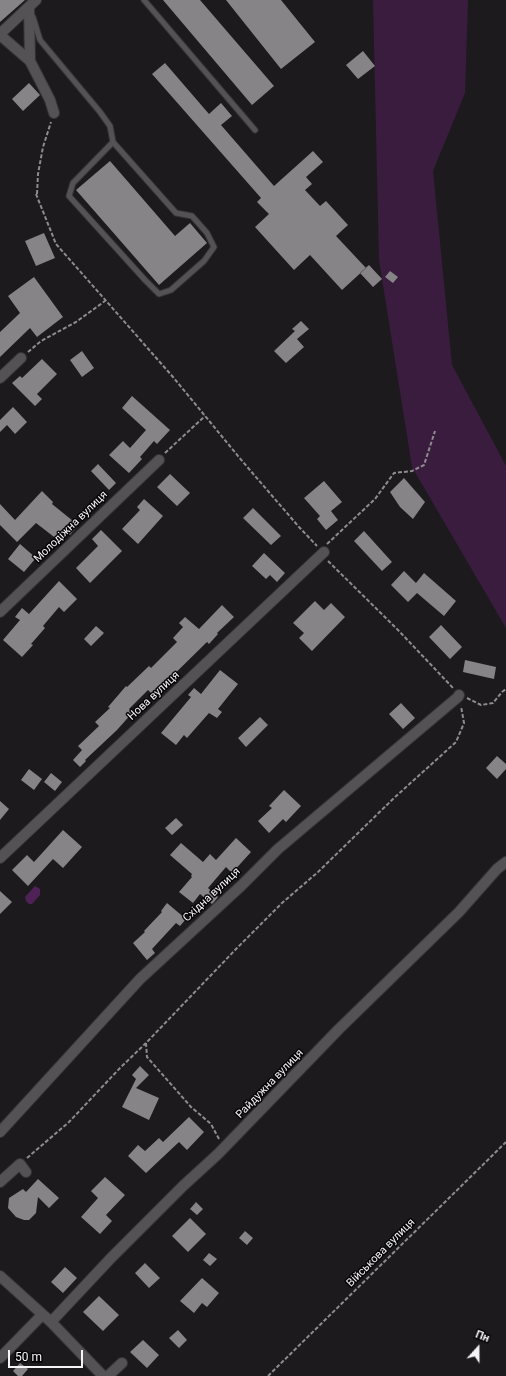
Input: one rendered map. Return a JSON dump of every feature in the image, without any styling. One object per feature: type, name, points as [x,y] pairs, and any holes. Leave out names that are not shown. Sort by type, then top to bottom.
[{"type":"street","points":[[33,3],[0,35],[30,61],[50,100],[54,113]]},
{"type":"street","points":[[30,61],[33,3]]},
{"type":"street","points":[[0,378],[21,358]]},
{"type":"street","name":"Молодіжна вулиця","points":[[0,612],[158,460]]},
{"type":"street","name":"Нова вулиця","points":[[0,858],[324,552]]},
{"type":"street","name":"Східна вулиця","points":[[0,1132],[140,979],[242,885],[278,849],[459,695]]},
{"type":"street","name":"Райдужна вулиця","points":[[51,1322],[111,1258],[183,1186],[218,1154],[340,1029],[459,912],[496,869],[506,862]]},
{"type":"street","points":[[0,1182],[23,1168]]},
{"type":"street","points":[[0,1276],[51,1322],[103,1376]]},
{"type":"street","points":[[0,1358],[42,1315]]},
{"type":"street","points":[[108,1376],[122,1362]]},
{"type":"lane","points":[[144,0],[255,130]]},
{"type":"lane","points":[[33,3],[40,40],[100,112],[110,126],[113,142],[176,213],[192,216],[207,233],[214,248],[204,261],[171,290],[159,294],[69,196],[73,183],[113,142]]},
{"type":"path","points":[[54,113],[43,148],[38,174],[37,195],[56,244],[205,416],[289,516],[324,552],[326,559],[398,630],[459,695],[481,705],[493,703],[502,692],[506,690]]},
{"type":"path","points":[[21,358],[42,341],[76,322],[106,301]]},
{"type":"path","points":[[158,460],[205,416]]},
{"type":"path","points":[[324,552],[328,543],[375,499],[394,473],[412,471],[424,465],[435,430]]},
{"type":"path","points":[[23,1168],[282,903],[318,872],[394,798],[456,742],[464,722],[459,695]]},
{"type":"path","points":[[146,1043],[147,1057],[191,1107],[211,1124],[218,1134],[221,1144],[218,1154]]},
{"type":"path","name":"Військова вулиця","points":[[268,1376],[506,1142]]},
{"type":"shaded area","points":[[373,0],[468,0],[465,93],[433,171],[452,365],[506,466],[506,628],[412,467],[379,260]]},
{"type":"shaded area","points":[[35,886],[40,889],[40,895],[32,904],[29,904],[25,897]]},
{"type":"building","points":[[0,0],[25,0],[0,22]]},
{"type":"building","points":[[163,0],[200,0],[274,86],[252,105]]},
{"type":"building","points":[[226,0],[281,0],[315,42],[281,69]]},
{"type":"building","points":[[363,51],[375,66],[358,79],[346,65]]},
{"type":"building","points":[[165,63],[209,114],[221,103],[232,116],[221,125],[274,186],[313,151],[323,162],[306,177],[312,184],[305,190],[320,206],[326,201],[348,225],[336,236],[366,268],[342,290],[310,255],[294,270],[255,227],[269,214],[257,202],[261,198],[152,74]]},
{"type":"building","points":[[29,83],[40,95],[23,111],[12,99]]},
{"type":"building","points":[[110,161],[175,236],[190,223],[207,243],[159,285],[76,190]]},
{"type":"building","points":[[44,233],[55,258],[36,266],[25,241]]},
{"type":"building","points":[[369,265],[382,279],[373,287],[360,273]]},
{"type":"building","points":[[390,271],[398,277],[393,283],[385,277]]},
{"type":"building","points":[[34,277],[63,317],[37,337],[30,328],[0,357],[0,332],[20,313],[8,296]]},
{"type":"building","points":[[301,321],[309,329],[297,339],[304,347],[286,363],[274,351],[295,331],[292,329]]},
{"type":"building","points":[[82,351],[94,368],[82,377],[70,360]]},
{"type":"building","points":[[42,359],[57,374],[37,394],[42,399],[35,406],[12,383],[20,376],[22,378]]},
{"type":"building","points":[[132,396],[170,430],[157,444],[154,441],[140,457],[142,459],[129,473],[109,455],[123,441],[130,448],[146,430],[122,408]]},
{"type":"building","points":[[13,407],[27,422],[15,434],[7,425],[0,432],[0,420]]},
{"type":"building","points":[[98,464],[116,483],[109,490],[91,471]]},
{"type":"building","points":[[170,474],[190,493],[177,506],[157,487]]},
{"type":"building","points":[[404,478],[425,502],[413,519],[400,507],[390,492]]},
{"type":"building","points":[[324,481],[342,502],[331,511],[338,520],[326,530],[317,519],[320,516],[304,498]]},
{"type":"building","points":[[42,491],[53,502],[52,504],[78,525],[70,535],[65,531],[58,540],[36,523],[17,542],[0,525],[0,504],[15,520]]},
{"type":"building","points":[[144,499],[163,516],[138,544],[122,529],[140,510],[137,507]]},
{"type":"building","points":[[253,508],[281,536],[271,545],[243,518]]},
{"type":"building","points":[[101,530],[122,551],[90,583],[76,568],[98,546],[92,539]]},
{"type":"building","points":[[364,531],[392,562],[382,571],[354,541]]},
{"type":"building","points":[[20,544],[36,558],[24,572],[8,559]]},
{"type":"building","points":[[264,553],[285,573],[277,582],[270,575],[266,579],[252,566]]},
{"type":"building","points":[[404,571],[416,583],[424,573],[456,601],[444,616],[417,593],[408,602],[391,585]]},
{"type":"building","points":[[59,581],[77,599],[64,612],[59,607],[43,626],[45,628],[31,644],[33,645],[22,657],[3,640],[20,620],[15,617],[22,608],[29,614]]},
{"type":"building","points":[[315,601],[324,610],[331,603],[345,617],[312,651],[299,638],[304,633],[293,623]]},
{"type":"building","points":[[222,605],[234,617],[217,633],[218,634],[209,644],[207,642],[153,695],[148,690],[129,709],[133,712],[117,730],[85,760],[86,761],[80,767],[73,760],[82,750],[78,746],[99,726],[95,722],[110,708],[108,707],[126,686],[127,687],[149,666],[151,668],[177,642],[173,638],[183,627],[179,623],[185,617],[199,629]]},
{"type":"building","points":[[441,625],[462,647],[450,659],[429,637]]},
{"type":"building","points":[[96,626],[104,633],[91,646],[84,639]]},
{"type":"building","points":[[465,660],[496,667],[494,679],[463,672]]},
{"type":"building","points":[[220,670],[238,684],[218,709],[222,712],[217,718],[209,713],[187,738],[184,735],[176,745],[161,733],[191,697],[188,695],[194,688],[201,694]]},
{"type":"building","points":[[401,703],[415,718],[403,729],[389,714]]},
{"type":"building","points":[[260,717],[268,725],[246,747],[238,738]]},
{"type":"building","points":[[497,756],[506,764],[506,769],[497,779],[486,768]]},
{"type":"building","points":[[29,769],[42,779],[34,790],[21,780]]},
{"type":"building","points":[[51,773],[62,782],[55,791],[44,782]]},
{"type":"building","points":[[284,790],[301,806],[286,822],[283,819],[269,833],[258,821],[272,808],[269,806]]},
{"type":"building","points":[[0,801],[9,809],[0,820]]},
{"type":"building","points":[[176,818],[183,825],[172,835],[165,828]]},
{"type":"building","points":[[63,830],[82,847],[63,868],[53,859],[28,886],[12,870],[27,855],[34,862]]},
{"type":"building","points":[[236,838],[251,852],[232,873],[226,867],[208,888],[218,897],[212,904],[200,894],[193,903],[179,892],[192,877],[192,874],[170,855],[181,843],[203,862],[210,854],[216,860]]},
{"type":"building","points":[[0,891],[12,902],[0,914]]},
{"type":"building","points":[[167,903],[186,919],[180,926],[176,923],[152,949],[155,953],[147,960],[133,943],[145,932],[144,931],[162,912],[161,911]]},
{"type":"building","points":[[140,1066],[149,1075],[136,1088],[159,1098],[149,1120],[122,1107],[136,1079],[132,1075]]},
{"type":"building","points":[[189,1117],[204,1132],[187,1150],[179,1142],[146,1173],[128,1156],[138,1145],[145,1151],[159,1138],[163,1142]]},
{"type":"building","points":[[105,1177],[125,1195],[106,1215],[112,1221],[100,1234],[81,1217],[98,1198],[91,1191]]},
{"type":"building","points":[[38,1179],[59,1198],[49,1208],[38,1197],[36,1213],[29,1220],[16,1217],[8,1208],[9,1198],[23,1189],[26,1192]]},
{"type":"building","points":[[196,1202],[203,1209],[197,1215],[190,1209]]},
{"type":"building","points":[[190,1218],[206,1234],[188,1252],[172,1236]]},
{"type":"building","points":[[245,1231],[253,1238],[247,1245],[239,1238]]},
{"type":"building","points":[[209,1253],[217,1259],[210,1266],[203,1260]]},
{"type":"building","points":[[145,1263],[160,1278],[149,1288],[135,1273]]},
{"type":"building","points":[[65,1267],[77,1278],[63,1293],[51,1282]]},
{"type":"building","points":[[202,1278],[219,1293],[207,1307],[202,1303],[194,1313],[180,1301]]},
{"type":"building","points":[[99,1296],[119,1315],[103,1331],[83,1312]]},
{"type":"building","points":[[178,1330],[187,1340],[179,1348],[169,1338]]},
{"type":"building","points":[[143,1340],[159,1355],[147,1368],[130,1352]]},
{"type":"building","points":[[20,1363],[28,1369],[22,1376],[18,1376],[13,1371]]}]
